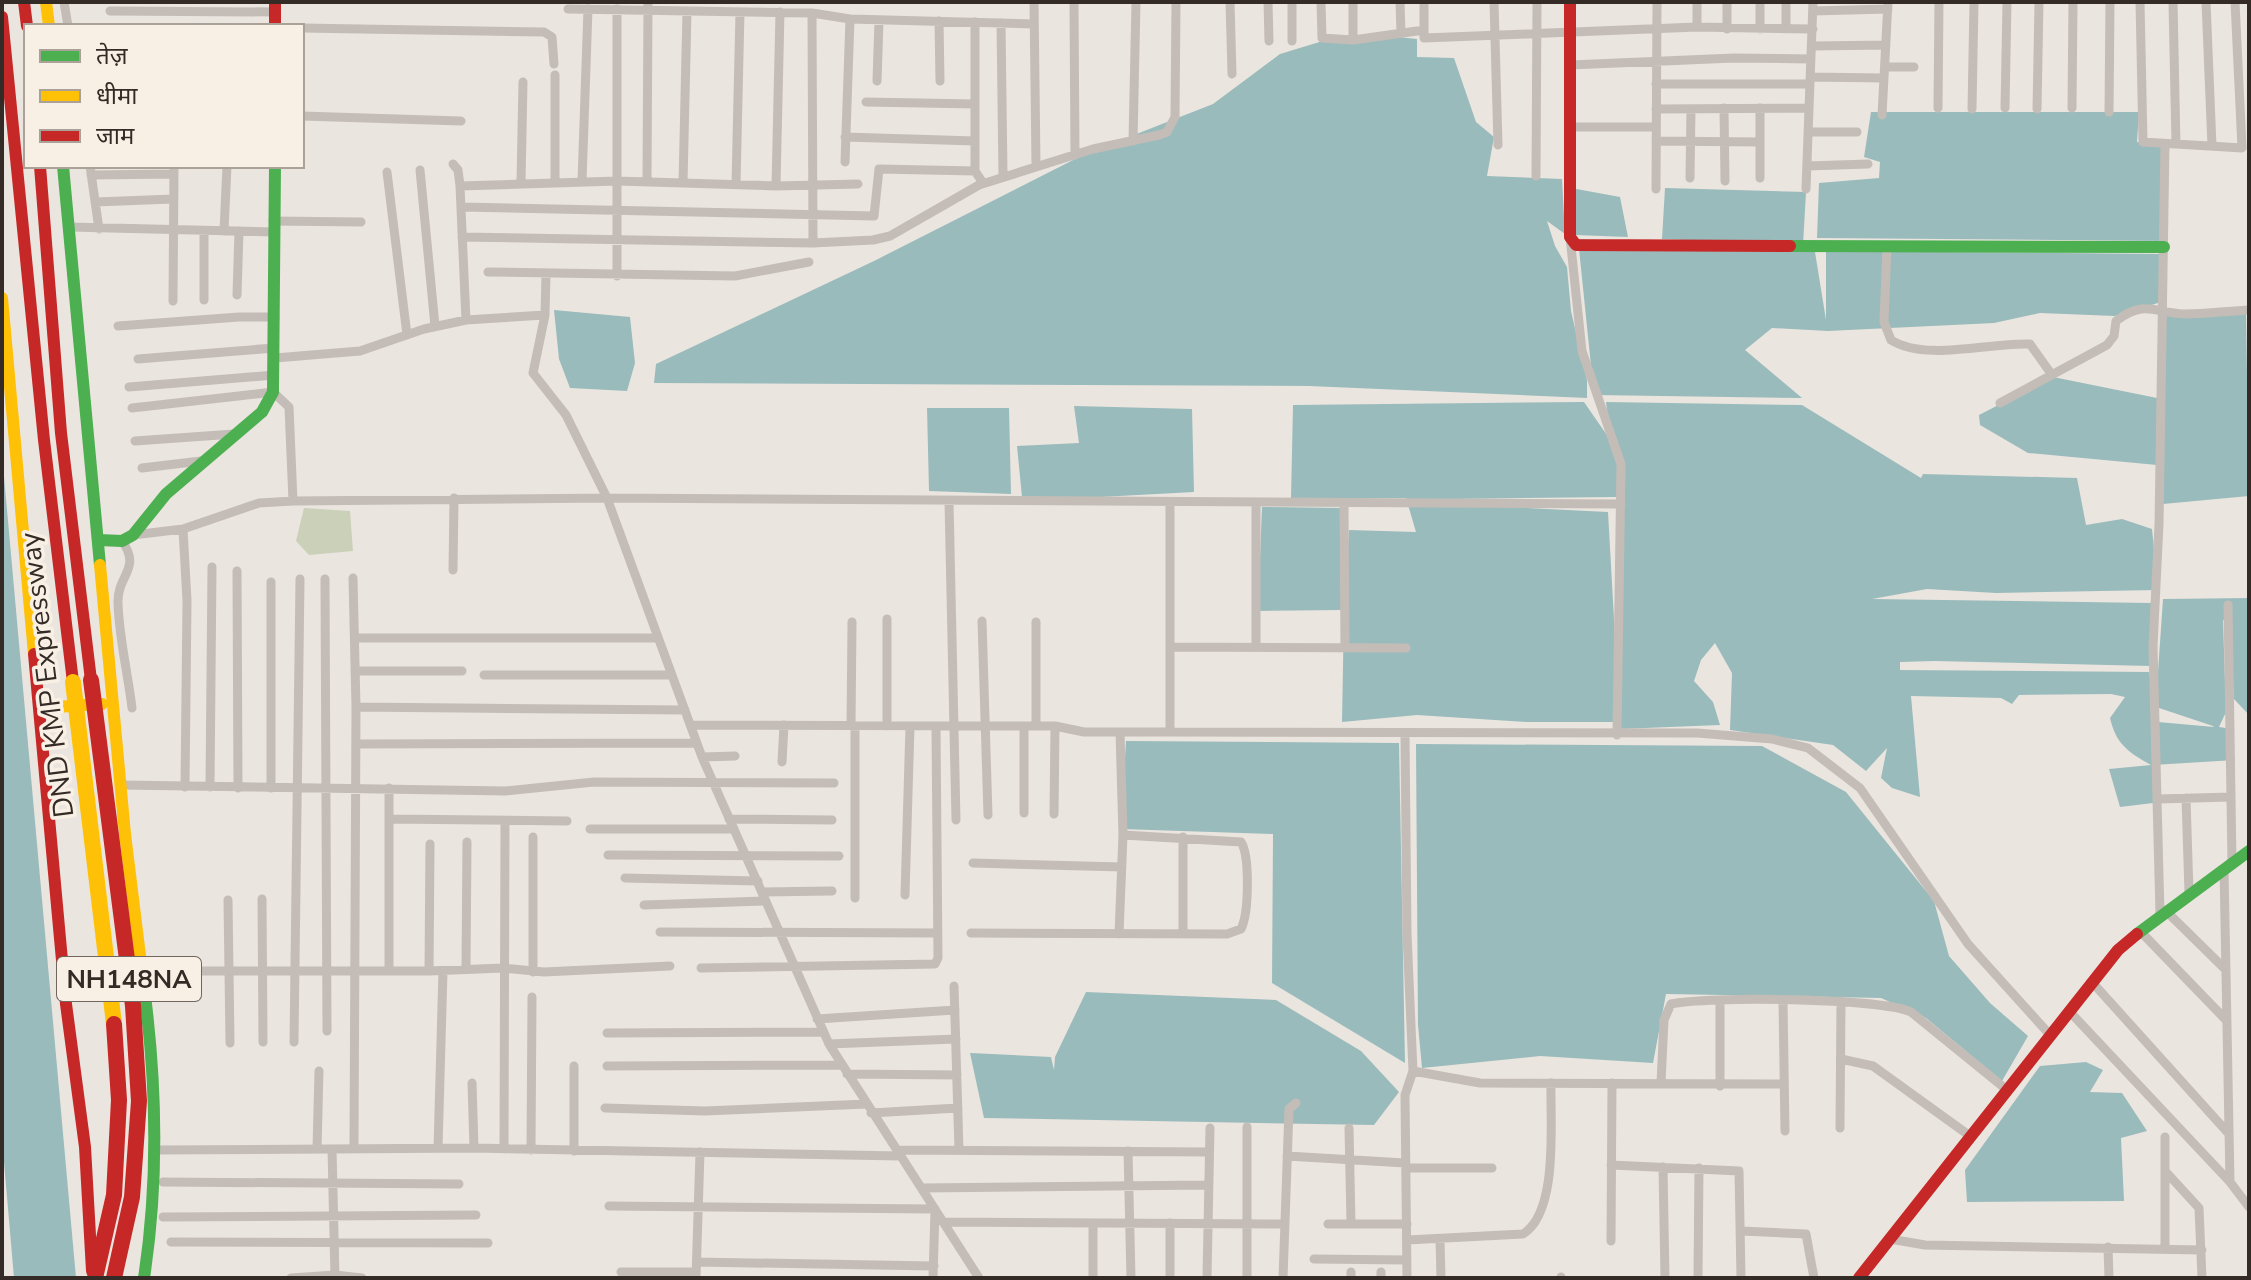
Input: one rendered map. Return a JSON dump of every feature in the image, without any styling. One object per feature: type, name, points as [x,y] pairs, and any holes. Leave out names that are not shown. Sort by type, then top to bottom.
[{"type":"main road","points":[[24,2],[27,24]]},
{"type":"main road","points":[[46,2],[49,24]]},
{"type":"main road","points":[[1570,2],[1570,237],[1576,245],[2164,247]]},
{"type":"main road","name":"DND KMP Expressway","points":[[2,17],[42,424],[111,994],[119,1100],[114,1195],[94,1278]]},
{"type":"main road","name":"DND KMP Expressway","points":[[40,168],[61,433],[133,1006],[139,1101],[132,1197],[114,1278]]},
{"type":"main road","points":[[63,168],[120,785],[153,1051],[157,1150],[153,1235],[144,1278]]},
{"type":"main road","points":[[99,540],[127,538],[201,461],[262,412],[273,392],[275,168]]},
{"type":"main road","points":[[2,298],[66,1004],[85,1147],[94,1278]]},
{"type":"main road","points":[[40,708],[113,703]]},
{"type":"main road","points":[[1859,1278],[2092,982],[2140,931],[2249,851]]},
{"type":"street","points":[[64,2],[68,24]]},
{"type":"street","points":[[1034,2],[1036,166]]},
{"type":"street","points":[[1074,2],[1075,155]]},
{"type":"street","points":[[1133,141],[1136,2]]},
{"type":"street","points":[[462,237],[813,243],[890,236],[944,202],[983,183],[1075,155],[1167,132],[1175,117],[1176,2]]},
{"type":"street","points":[[1230,2],[1232,74]]},
{"type":"street","points":[[1268,2],[1269,41]]},
{"type":"street","points":[[1292,2],[1292,41]]},
{"type":"street","points":[[1321,2],[1322,38],[1353,40],[1424,30]]},
{"type":"street","points":[[1353,2],[1353,40]]},
{"type":"street","points":[[1400,2],[1401,33]]},
{"type":"street","points":[[1424,2],[1424,38],[1697,27],[1813,29]]},
{"type":"street","points":[[1494,2],[1498,145]]},
{"type":"street","points":[[1536,176],[1537,2]]},
{"type":"street","points":[[1656,189],[1657,2]]},
{"type":"street","points":[[1697,2],[1697,27]]},
{"type":"street","points":[[1727,2],[1727,29]]},
{"type":"street","points":[[1760,2],[1760,29]]},
{"type":"street","points":[[1786,2],[1786,29]]},
{"type":"street","points":[[1938,108],[1939,2]]},
{"type":"street","points":[[1972,109],[1974,2]]},
{"type":"street","points":[[2005,108],[2007,2]]},
{"type":"street","points":[[2037,109],[2039,2]]},
{"type":"street","points":[[2072,108],[2073,2]]},
{"type":"street","points":[[2109,112],[2110,2]]},
{"type":"street","points":[[2140,2],[2143,142],[2242,148],[2244,109],[2235,2]]},
{"type":"street","points":[[2173,2],[2154,605],[2163,912],[2226,970]]},
{"type":"street","points":[[2206,2],[2212,146]]},
{"type":"street","points":[[1806,189],[1813,6],[1888,5],[1882,115]]},
{"type":"street","points":[[568,9],[648,6],[687,11],[812,13],[850,19],[1034,24]]},
{"type":"street","points":[[647,182],[648,6]]},
{"type":"street","points":[[582,181],[588,9]]},
{"type":"street","points":[[617,9],[617,276]]},
{"type":"street","points":[[110,11],[275,13]]},
{"type":"street","points":[[683,183],[687,11]]},
{"type":"street","points":[[736,184],[740,12]]},
{"type":"street","points":[[776,186],[780,12]]},
{"type":"street","points":[[812,13],[813,243]]},
{"type":"street","points":[[845,162],[850,19]]},
{"type":"street","points":[[877,81],[879,20]]},
{"type":"street","points":[[939,21],[940,81]]},
{"type":"street","points":[[975,22],[975,171],[983,183]]},
{"type":"street","points":[[1001,23],[1003,176]]},
{"type":"street","points":[[304,28],[544,32],[552,37],[554,64]]},
{"type":"street","points":[[1812,46],[1886,45]]},
{"type":"street","points":[[1570,65],[1734,58],[1811,59]]},
{"type":"street","points":[[1885,67],[1914,67]]},
{"type":"street","points":[[555,75],[555,182]]},
{"type":"street","points":[[1656,84],[1884,78]]},
{"type":"street","points":[[521,182],[523,82]]},
{"type":"street","points":[[866,102],[975,104]]},
{"type":"street","points":[[1724,108],[1725,181]]},
{"type":"street","points":[[1760,108],[1760,178]]},
{"type":"street","points":[[1656,109],[1809,108]]},
{"type":"street","points":[[1690,178],[1691,109]]},
{"type":"street","points":[[304,116],[461,121]]},
{"type":"street","points":[[1570,127],[1656,127]]},
{"type":"street","points":[[1808,132],[1857,132]]},
{"type":"street","points":[[845,137],[975,141]]},
{"type":"street","points":[[1656,141],[1760,142]]},
{"type":"street","points":[[453,164],[458,170],[460,186],[466,320]]},
{"type":"street","points":[[1807,166],[1868,164]]},
{"type":"street","points":[[224,231],[227,168]]},
{"type":"street","points":[[461,207],[874,216],[879,169],[975,171]]},
{"type":"street","points":[[99,229],[90,171],[174,170],[173,301]]},
{"type":"street","points":[[420,170],[435,326]]},
{"type":"street","points":[[387,172],[407,335]]},
{"type":"street","points":[[460,186],[582,181],[776,186],[858,184]]},
{"type":"street","points":[[95,202],[173,199]]},
{"type":"street","points":[[69,227],[239,231],[273,226],[361,222]]},
{"type":"street","points":[[204,231],[204,300]]},
{"type":"street","points":[[237,295],[239,231]]},
{"type":"street","points":[[1570,237],[1582,351],[1619,450],[1617,735]]},
{"type":"street","points":[[1887,246],[1884,322],[1891,340],[1907,347],[1961,349],[2030,344],[2052,375]]},
{"type":"street","points":[[488,272],[735,276],[809,262]]},
{"type":"street","points":[[546,274],[545,315],[533,373],[566,415],[607,498],[702,757],[823,1032],[868,1108],[979,1278]]},
{"type":"street","points":[[2000,403],[2107,345],[2120,317],[2151,306],[2180,314],[2249,310]]},
{"type":"street","points":[[129,387],[275,360],[360,351],[435,326],[466,320],[545,315]]},
{"type":"street","points":[[118,326],[275,317]]},
{"type":"street","points":[[138,359],[275,360]]},
{"type":"street","points":[[132,408],[273,392],[289,407],[293,501]]},
{"type":"street","points":[[135,441],[234,434]]},
{"type":"street","points":[[142,468],[201,461]]},
{"type":"street","points":[[453,570],[454,498]]},
{"type":"street","points":[[132,708],[118,607],[118,589],[130,569],[131,554],[127,538],[183,529],[259,503],[607,498],[1170,504],[1621,504]]},
{"type":"street","points":[[949,502],[956,820]]},
{"type":"street","points":[[1170,504],[1170,732]]},
{"type":"street","points":[[1256,504],[1256,647]]},
{"type":"street","points":[[1344,504],[1345,648]]},
{"type":"street","points":[[183,529],[187,601],[185,787]]},
{"type":"street","points":[[210,787],[212,567]]},
{"type":"street","points":[[237,571],[238,788]]},
{"type":"street","points":[[353,578],[356,707],[354,1148]]},
{"type":"street","points":[[294,1042],[300,579]]},
{"type":"street","points":[[325,579],[327,1031]]},
{"type":"street","points":[[271,582],[271,788]]},
{"type":"street","points":[[2228,605],[2231,797],[2226,970],[2230,1182]]},
{"type":"street","points":[[887,619],[887,726]]},
{"type":"street","points":[[982,621],[988,815]]},
{"type":"street","points":[[852,622],[855,898]]},
{"type":"street","points":[[1036,622],[1036,726]]},
{"type":"street","points":[[355,638],[658,638]]},
{"type":"street","points":[[1170,647],[1406,648]]},
{"type":"street","points":[[355,671],[462,671]]},
{"type":"street","points":[[484,675],[672,675]]},
{"type":"street","points":[[356,707],[685,710]]},
{"type":"street","points":[[691,725],[1055,726],[1084,732],[1710,734],[1772,739],[1808,748],[1860,788],[1968,944],[2051,1036]]},
{"type":"street","points":[[782,762],[784,725]]},
{"type":"street","points":[[905,895],[910,726]]},
{"type":"street","points":[[1054,814],[1055,726]]},
{"type":"street","points":[[701,968],[795,969],[935,964],[938,958],[936,727]]},
{"type":"street","points":[[1024,727],[1024,813]]},
{"type":"street","points":[[1119,934],[1123,835],[1120,732]]},
{"type":"street","points":[[1405,734],[1407,934],[1413,1076],[1405,1095],[1407,1278]]},
{"type":"street","points":[[356,744],[697,743]]},
{"type":"street","points":[[702,757],[735,756]]},
{"type":"street","points":[[120,785],[505,791],[545,788],[556,784],[834,783]]},
{"type":"street","points":[[389,788],[389,971]]},
{"type":"street","points":[[2158,799],[2231,797]]},
{"type":"street","points":[[2186,798],[2189,893]]},
{"type":"street","points":[[390,819],[567,821]]},
{"type":"street","points":[[729,819],[832,820]]},
{"type":"street","points":[[504,1149],[505,821]]},
{"type":"street","points":[[590,829],[734,829]]},
{"type":"street","points":[[971,933],[1227,934],[1241,929],[1246,859],[1244,846],[1238,839],[1123,835]]},
{"type":"street","points":[[533,837],[533,972]]},
{"type":"street","points":[[1183,837],[1183,934]]},
{"type":"street","points":[[466,969],[467,842]]},
{"type":"street","points":[[429,971],[430,844]]},
{"type":"street","points":[[608,855],[839,856]]},
{"type":"street","points":[[973,863],[1122,867]]},
{"type":"street","points":[[625,878],[758,881]]},
{"type":"street","points":[[644,905],[832,891]]},
{"type":"street","points":[[262,899],[263,1042]]},
{"type":"street","points":[[228,900],[230,1043]]},
{"type":"street","points":[[660,932],[778,930],[937,933]]},
{"type":"street","points":[[2140,931],[2227,1021]]},
{"type":"street","points":[[142,971],[443,971],[503,968],[533,972],[670,966]]},
{"type":"street","points":[[438,1148],[443,971]]},
{"type":"street","points":[[2092,982],[2229,1134]]},
{"type":"street","points":[[954,986],[959,1150]]},
{"type":"street","points":[[531,1150],[532,997]]},
{"type":"street","points":[[1783,1001],[1785,1131]]},
{"type":"street","points":[[1840,1128],[1841,1001]]},
{"type":"street","points":[[1661,1083],[1668,1007],[1687,1002],[1841,1001],[1892,1004],[1911,1012],[2007,1090]]},
{"type":"street","points":[[1720,1002],[1720,1086]]},
{"type":"street","points":[[817,1019],[955,1010]]},
{"type":"street","points":[[2070,1012],[2230,1182],[2249,1207]]},
{"type":"street","points":[[607,1033],[823,1032]]},
{"type":"street","points":[[829,1044],[956,1039]]},
{"type":"street","points":[[1841,1059],[1873,1066],[1970,1136]]},
{"type":"street","points":[[574,1066],[574,1151]]},
{"type":"street","points":[[607,1066],[957,1075]]},
{"type":"street","points":[[317,1149],[319,1071]]},
{"type":"street","points":[[1413,1076],[1480,1083],[1784,1084]]},
{"type":"street","points":[[472,1083],[474,1148]]},
{"type":"street","points":[[1407,1240],[1523,1234],[1535,1224],[1547,1194],[1551,1083]]},
{"type":"street","points":[[1611,1241],[1612,1083]]},
{"type":"street","points":[[1283,1278],[1289,1109],[1296,1103]]},
{"type":"street","points":[[605,1108],[705,1111],[958,1108]]},
{"type":"street","points":[[1247,1127],[1247,1278]]},
{"type":"street","points":[[1207,1278],[1210,1128]]},
{"type":"street","points":[[1349,1128],[1351,1224]]},
{"type":"street","points":[[2165,1137],[2165,1247]]},
{"type":"street","points":[[157,1150],[474,1148],[700,1152],[1209,1152]]},
{"type":"street","points":[[332,1149],[335,1276]]},
{"type":"street","points":[[1128,1151],[1131,1278]]},
{"type":"street","points":[[697,1270],[700,1152]]},
{"type":"street","points":[[1287,1156],[1492,1168]]},
{"type":"street","points":[[1611,1165],[1739,1171],[1741,1278]]},
{"type":"street","points":[[1663,1167],[1665,1278]]},
{"type":"street","points":[[1698,1278],[1699,1168]]},
{"type":"street","points":[[2166,1172],[2199,1208],[2202,1278]]},
{"type":"street","points":[[163,1182],[459,1184]]},
{"type":"street","points":[[922,1188],[1208,1185]]},
{"type":"street","points":[[609,1206],[935,1209]]},
{"type":"street","points":[[933,1278],[935,1209]]},
{"type":"street","points":[[163,1217],[476,1215]]},
{"type":"street","points":[[943,1222],[1284,1224]]},
{"type":"street","points":[[1093,1223],[1093,1278]]},
{"type":"street","points":[[1170,1223],[1170,1278]]},
{"type":"street","points":[[1328,1224],[1407,1224]]},
{"type":"street","points":[[1741,1231],[1806,1234],[1814,1278]]},
{"type":"street","points":[[1440,1239],[1441,1278]]},
{"type":"street","points":[[1890,1239],[1925,1245],[2202,1250]]},
{"type":"street","points":[[171,1242],[488,1243]]},
{"type":"street","points":[[2108,1247],[2109,1278]]},
{"type":"street","points":[[1314,1259],[1407,1260]]},
{"type":"street","points":[[621,1272],[934,1266]]},
{"type":"street","points":[[291,1278],[362,1278]]},
{"type":"green space","points":[[304,508],[350,511],[353,551],[309,555],[296,541]]},
{"type":"water","points":[[1388,36],[1417,39],[1417,57],[1454,58],[1476,122],[1494,137],[1487,176],[1562,179],[1565,234],[1547,221],[1555,246],[1567,267],[1571,311],[1587,380],[1587,398],[1309,386],[654,383],[656,364],[874,261],[1083,155],[1213,104],[1280,54],[1326,40]]},
{"type":"water","points":[[1871,112],[2139,112],[2137,142],[2166,146],[2165,241],[1817,238],[1819,183],[1879,178],[1880,162],[1864,157]]},
{"type":"water","points":[[1571,188],[1620,197],[1628,237],[1575,235]]},
{"type":"water","points":[[1665,188],[1806,192],[1803,245],[1662,239]]},
{"type":"water","points":[[1578,239],[1815,252],[1826,320],[1826,251],[2163,254],[2158,303],[2115,316],[2040,313],[1994,323],[1828,331],[1772,328],[1745,350],[1802,398],[1594,395]]},
{"type":"water","points":[[554,310],[630,317],[635,363],[627,391],[570,388],[559,359]]},
{"type":"water","points":[[2246,313],[2249,496],[2163,504],[2164,314]]},
{"type":"water","points":[[2053,377],[2157,398],[2157,465],[2028,453],[1980,425],[1979,415]]},
{"type":"water","points":[[1584,402],[1611,441],[1606,402],[1802,405],[1921,478],[1923,474],[2077,478],[2086,525],[2122,519],[2152,529],[2158,590],[1996,593],[1927,589],[1872,599],[2151,603],[2151,666],[1934,661],[1900,662],[1900,670],[2149,672],[2156,701],[2163,599],[2249,598],[2249,715],[2234,699],[2229,623],[2223,620],[2226,712],[2219,727],[2226,728],[2235,760],[2153,765],[2153,803],[2120,807],[2109,769],[2151,765],[2124,746],[2113,727],[2110,718],[2125,697],[2111,694],[2019,695],[2012,704],[2001,698],[1911,696],[1920,797],[1892,788],[1881,778],[1887,748],[1866,771],[1833,745],[1730,730],[1732,673],[1715,643],[1701,660],[1694,681],[1713,702],[1720,725],[1620,729],[1616,497],[1452,499],[1527,508],[1608,512],[1614,619],[1614,722],[1527,722],[1417,715],[1342,722],[1344,610],[1258,611],[1262,507],[1343,508],[1344,609],[1349,530],[1416,532],[1406,498],[1291,498],[1293,405]],"holes":[[[2156,707],[2213,726],[2158,722]]]},
{"type":"water","points":[[1074,406],[1192,409],[1194,492],[1082,498],[1022,497],[1017,446],[1079,443]]},
{"type":"water","points":[[927,408],[1009,408],[1011,494],[929,491]]},
{"type":"water","points":[[2,454],[76,1278],[14,1278],[2,1139]]},
{"type":"water","points":[[1126,741],[1399,743],[1405,1063],[1272,983],[1273,834],[1121,829]]},
{"type":"water","points":[[1416,744],[1762,746],[1846,792],[1934,901],[1949,956],[1990,1003],[2028,1036],[2002,1081],[1926,1018],[1881,998],[1666,994],[1653,1063],[1540,1056],[1422,1068],[1418,1025]]},
{"type":"water","points":[[1086,992],[1276,1000],[1361,1051],[1399,1092],[1374,1125],[984,1118],[970,1053],[1051,1057],[1054,1070],[1055,1057]]},
{"type":"water","points":[[2086,1062],[2103,1070],[2090,1092],[2122,1093],[2147,1131],[2121,1138],[2124,1201],[1967,1202],[1965,1170],[2040,1066]]},
{"type":"traffic: fast","points":[[63,168],[100,565]]},
{"type":"traffic: fast","points":[[99,540],[122,541],[133,535],[166,494],[262,412],[273,392],[275,168]]},
{"type":"traffic: fast","points":[[1790,246],[2164,247]]},
{"type":"traffic: fast","points":[[2137,934],[2249,851]]},
{"type":"traffic: fast","points":[[144,988],[154,1097],[154,1169],[144,1278]]},
{"type":"traffic: slow","points":[[46,2],[49,24]]},
{"type":"traffic: slow","points":[[2,298],[34,654]]},
{"type":"traffic: slow","points":[[100,565],[125,834],[144,988]]},
{"type":"traffic: slow","points":[[73,682],[114,1024]]},
{"type":"traffic: slow","points":[[40,708],[102,704]]},
{"type":"traffic: jam","points":[[24,2],[27,24]]},
{"type":"traffic: jam","points":[[275,2],[275,24]]},
{"type":"traffic: jam","points":[[1570,2],[1570,237],[1576,245],[1790,246]]},
{"type":"traffic: jam","points":[[2,17],[44,440],[73,682]]},
{"type":"traffic: jam","points":[[40,168],[61,433],[91,680]]},
{"type":"traffic: jam","points":[[34,654],[66,1004],[85,1147],[92,1271]]},
{"type":"traffic: jam","points":[[91,680],[133,1006],[139,1101],[132,1197],[114,1278]]},
{"type":"traffic: jam","points":[[1859,1278],[2118,950],[2137,934]]},
{"type":"traffic: jam","points":[[95,1278],[114,1195],[119,1100],[114,1024]]}]
